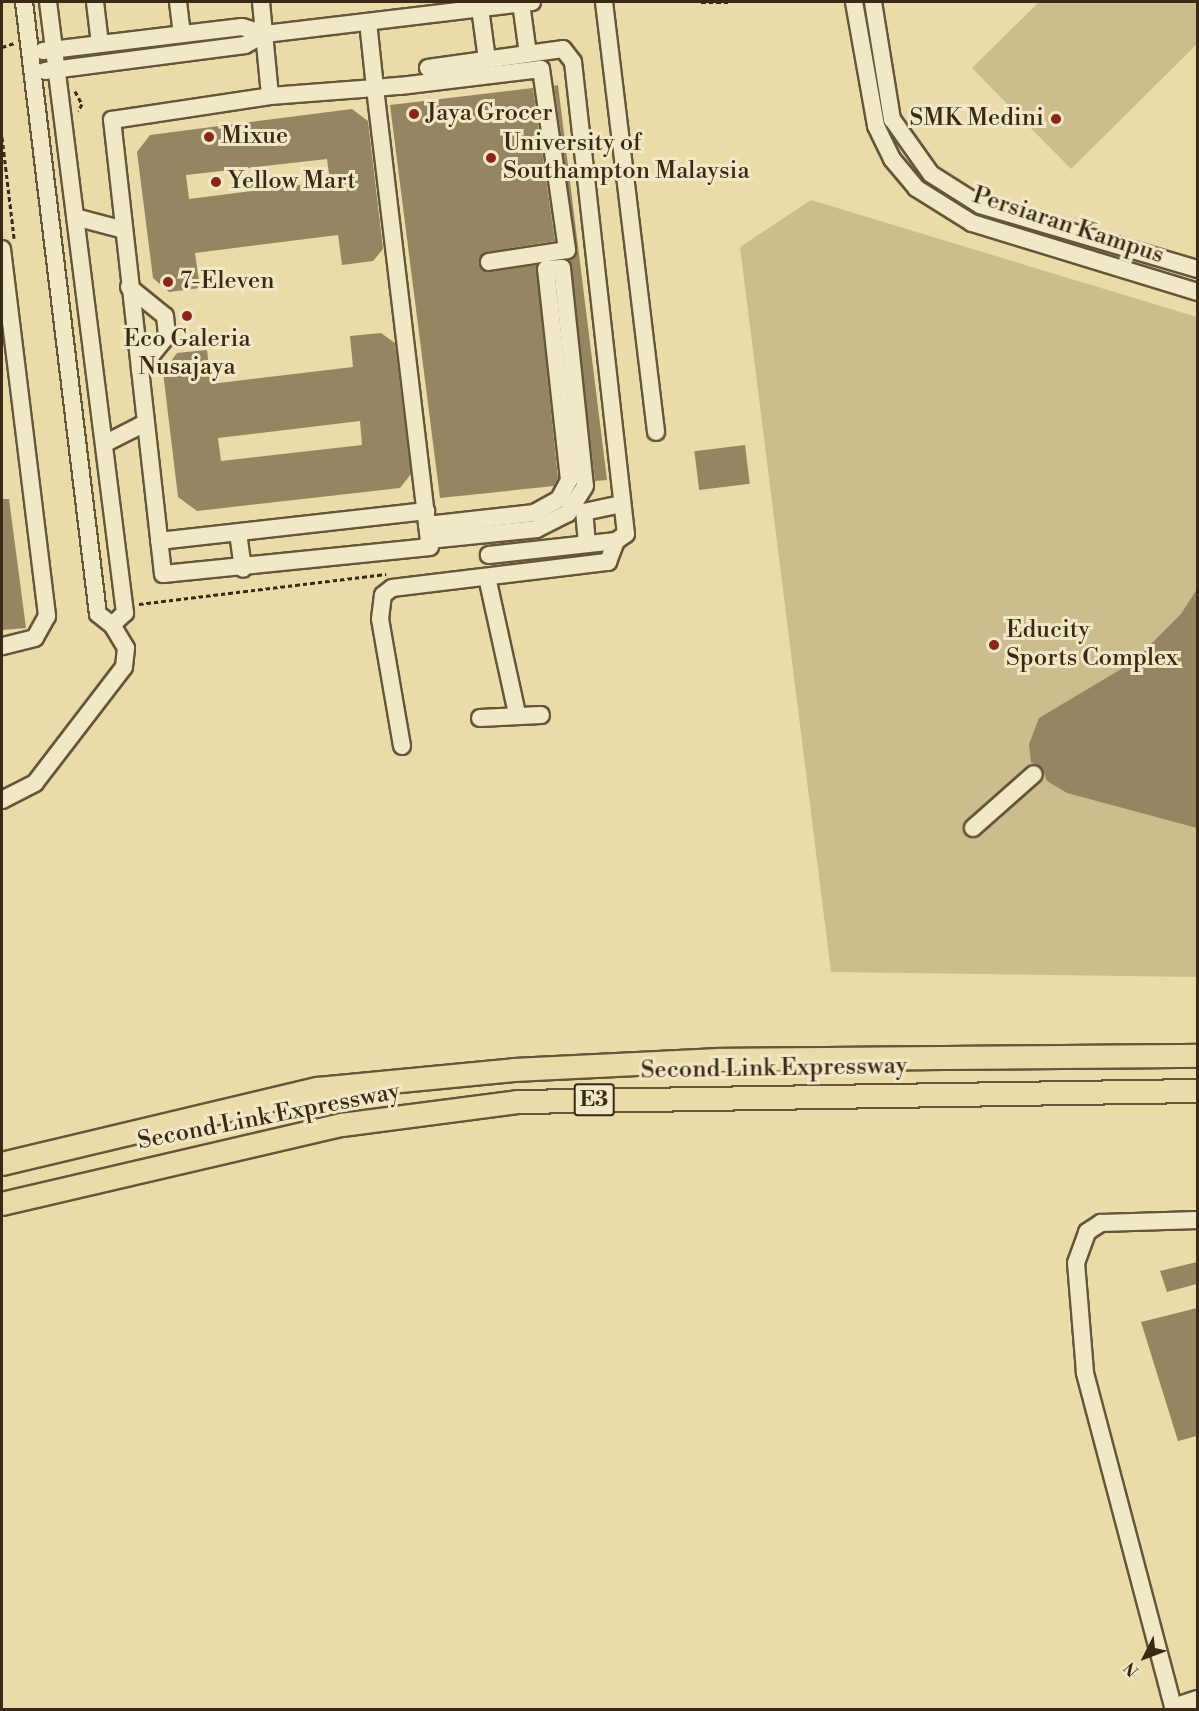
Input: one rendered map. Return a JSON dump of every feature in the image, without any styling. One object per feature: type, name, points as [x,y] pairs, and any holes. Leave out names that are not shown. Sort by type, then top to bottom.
[{"type":"highway","name":"Second Link Expressway","points":[[2,1164],[318,1089],[514,1070],[719,1060],[1197,1056]]},
{"type":"highway","name":"Second Link Expressway","points":[[2,1204],[342,1125],[518,1102],[1197,1092]]},
{"type":"street","points":[[2,801],[35,783],[124,667],[126,648],[112,625],[98,614],[24,2]]},
{"type":"street","points":[[48,2],[125,613],[112,625]]},
{"type":"street","points":[[95,2],[100,44]]},
{"type":"street","points":[[178,2],[182,34]]},
{"type":"street","points":[[261,2],[270,96]]},
{"type":"street","points":[[604,2],[656,432]]},
{"type":"street","name":"Persiaran Kampus","points":[[854,2],[876,126],[892,159],[915,188],[972,223],[1197,292]]},
{"type":"street","name":"Persiaran Kampus","points":[[873,2],[892,119],[931,174],[980,204],[1197,269]]},
{"type":"street","points":[[33,72],[245,45],[265,34],[519,3],[528,54]]},
{"type":"street","points":[[480,8],[487,60]]},
{"type":"street","points":[[368,22],[427,526]]},
{"type":"street","points":[[30,53],[242,27],[265,34]]},
{"type":"street","points":[[428,68],[563,49],[573,62],[626,534],[616,540],[489,555]]},
{"type":"street","points":[[159,541],[238,533],[427,526],[537,529],[568,513],[585,486],[562,268],[546,269],[569,480],[559,499],[534,513],[427,526],[243,569],[163,574],[159,541],[145,423],[140,369],[120,229],[112,120],[270,96],[541,69],[546,75],[567,250],[489,262]]},
{"type":"street","points":[[75,217],[120,229]]},
{"type":"street","points":[[2,249],[7,331],[47,616],[35,638],[2,646]]},
{"type":"street","points":[[129,287],[165,316],[166,336],[140,369]]},
{"type":"street","points":[[104,444],[145,423]]},
{"type":"street","points":[[586,544],[584,512],[622,504]]},
{"type":"street","points":[[238,533],[243,569]]},
{"type":"street","points":[[402,746],[380,619],[383,595],[392,588],[608,562],[616,540]]},
{"type":"street","points":[[487,577],[517,714]]},
{"type":"street","points":[[480,718],[517,714],[541,715]]},
{"type":"street","points":[[973,828],[1034,774]]},
{"type":"street","points":[[1197,1220],[1101,1223],[1087,1232],[1076,1263],[1085,1372],[1174,1708],[1197,1699]]},
{"type":"path","points":[[701,2],[731,2]]},
{"type":"shaded area","points":[[1039,2],[1197,2],[1197,44],[1071,169],[972,68]]},
{"type":"shaded area","name":"Educity Sports Complex","points":[[811,200],[1197,317],[1197,977],[831,972],[740,247]]},
{"type":"building","points":[[558,85],[607,480],[595,481],[569,260],[577,249],[554,86]]},
{"type":"building","points":[[533,88],[555,241],[487,252],[479,263],[490,272],[536,265],[558,478],[554,486],[440,498],[390,105]]},
{"type":"building","points":[[352,109],[368,121],[383,249],[373,261],[342,265],[338,235],[195,253],[200,288],[169,292],[153,278],[137,152],[150,135]],"holes":[[[327,159],[330,181],[189,199],[186,175]]]},
{"type":"building","points":[[381,333],[395,343],[411,474],[400,488],[197,511],[178,497],[163,372],[177,353],[207,350],[211,384],[353,367],[350,336]],"holes":[[[360,421],[362,445],[221,461],[218,438]]]},
{"type":"building","points":[[745,445],[750,484],[699,490],[694,451]]},
{"type":"building","points":[[2,499],[9,499],[26,628],[2,630]]},
{"type":"building","points":[[1197,589],[1197,828],[1067,793],[1047,781],[1042,768],[1031,762],[1029,744],[1039,718],[1133,662],[1181,614]]},
{"type":"building","points":[[1197,1262],[1197,1284],[1167,1292],[1160,1271]]},
{"type":"building","points":[[1197,1308],[1197,1436],[1178,1441],[1141,1322]]},
{"type":"place","name":"Jaya Grocer","points":[[414,114]]},
{"type":"place","name":"SMK Medini","points":[[1056,119]]},
{"type":"place","name":"Mixue","points":[[209,137]]},
{"type":"place","name":"University of Southampton Malaysia","points":[[491,158]]},
{"type":"place","name":"Yellow Mart","points":[[216,182]]},
{"type":"place","name":"7-Eleven","points":[[168,282]]},
{"type":"place","name":"Eco Galeria Nusajaya","points":[[187,316]]},
{"type":"place","name":"Educity Sports Complex","points":[[994,645]]}]
